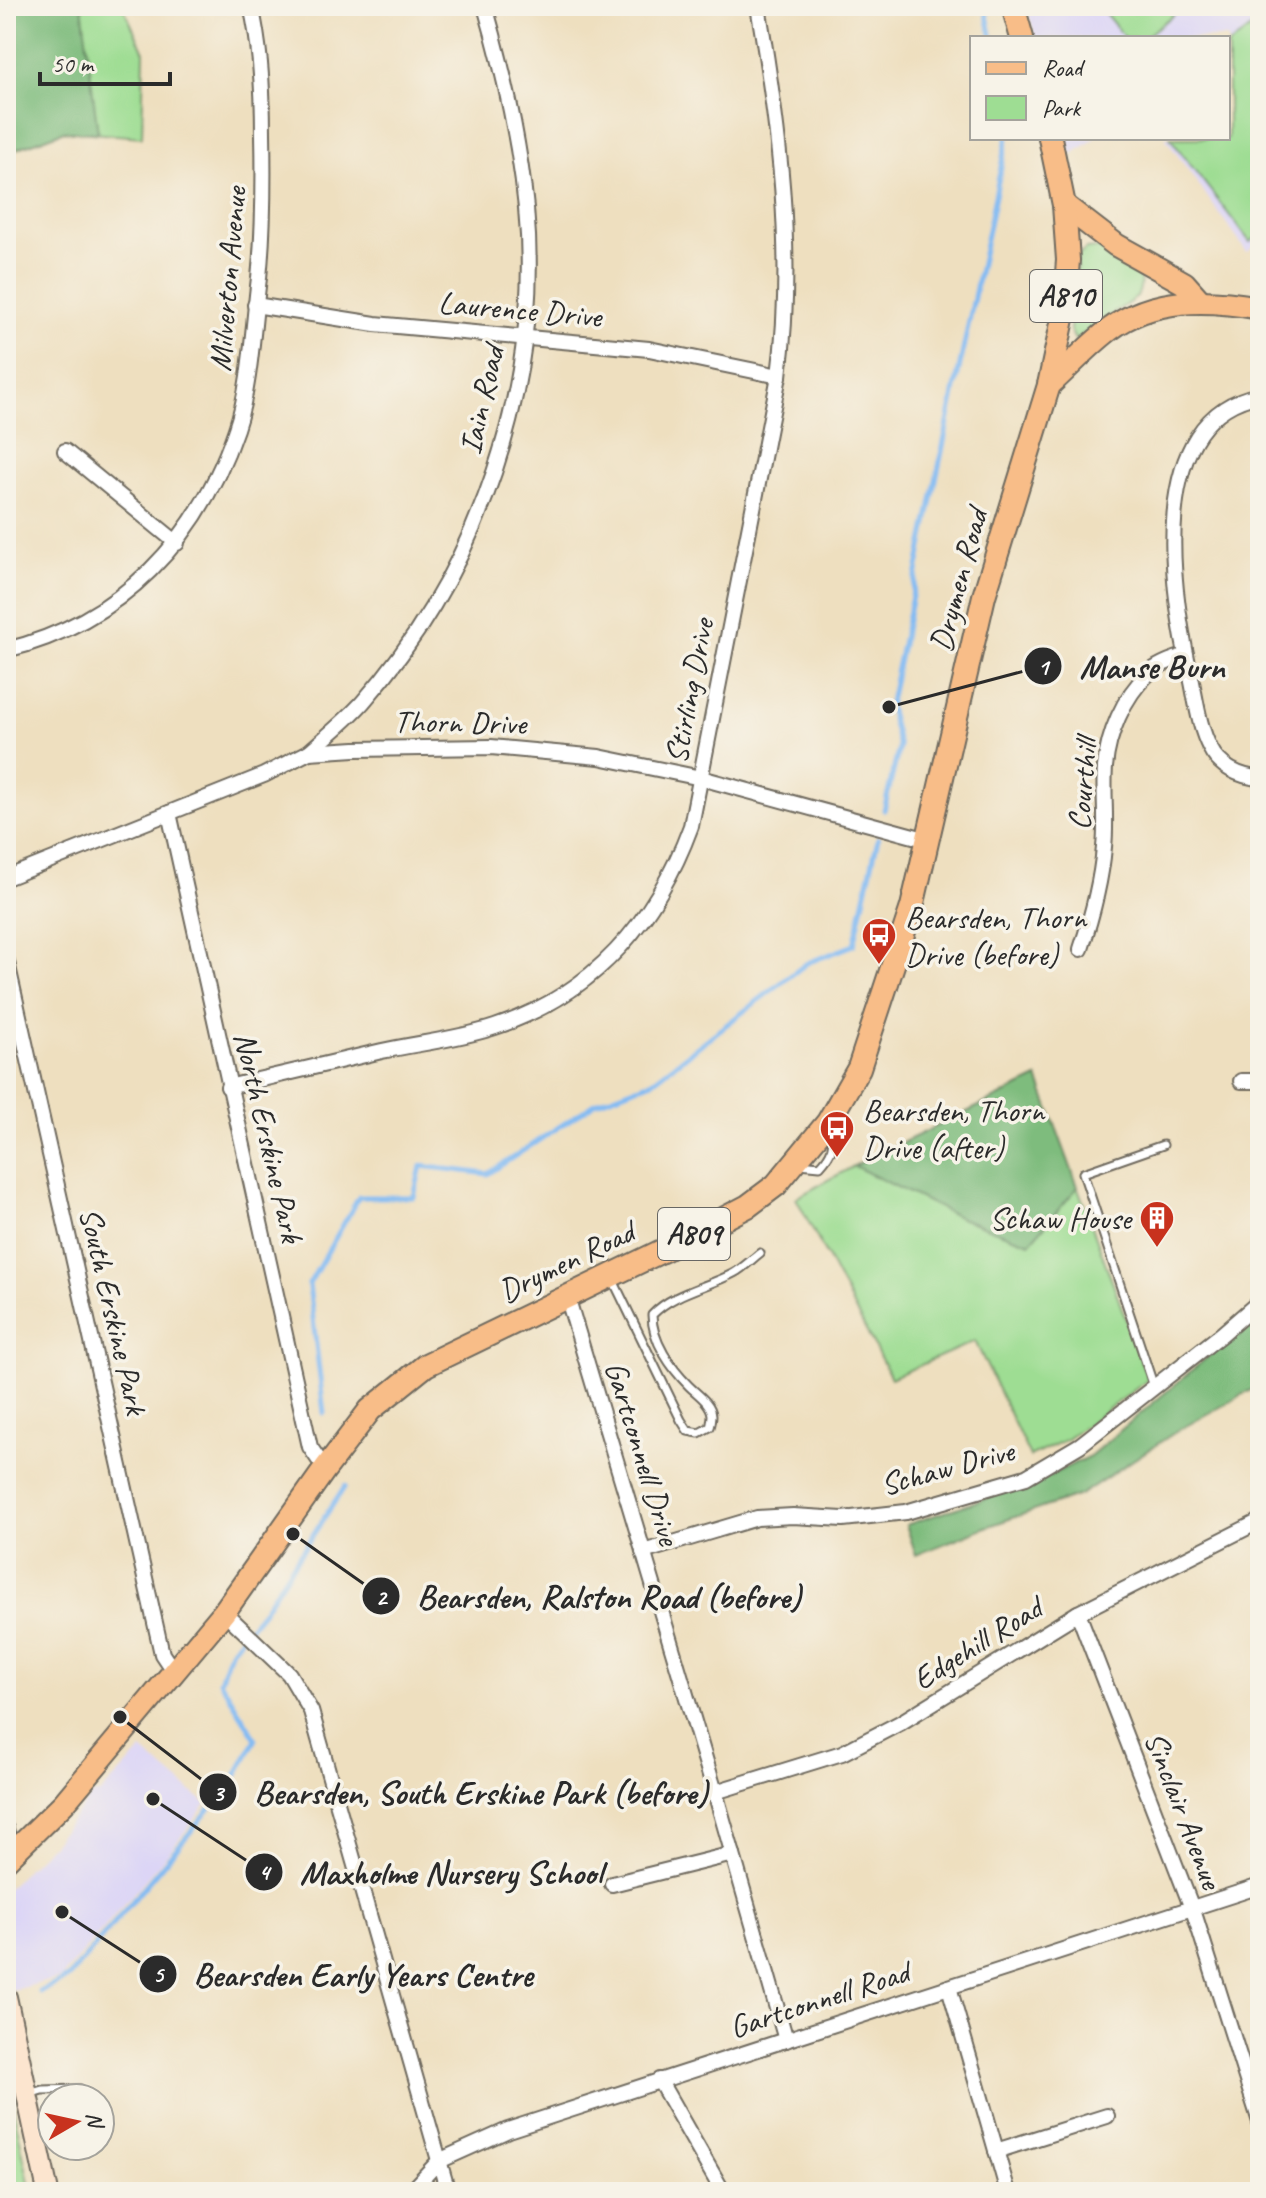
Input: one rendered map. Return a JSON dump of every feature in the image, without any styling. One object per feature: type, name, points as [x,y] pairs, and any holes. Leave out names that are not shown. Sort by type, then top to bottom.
[{"type":"main road","points":[[1013,6],[1021,36]]},
{"type":"main road","name":"A810","points":[[1049,385],[1064,314],[1068,260],[1064,205],[1050,140]]},
{"type":"main road","points":[[1064,205],[1116,245],[1184,283],[1200,301]]},
{"type":"main road","points":[[1049,385],[1101,337],[1132,317],[1155,308],[1200,301],[1260,308]]},
{"type":"main road","name":"Drymen Road","points":[[12,1855],[64,1803],[174,1672],[230,1617],[325,1469],[370,1410],[426,1365],[748,1206],[776,1185],[828,1122],[859,1068],[912,907],[984,596],[1049,385]]},
{"type":"street","name":"Milverton Avenue","points":[[6,650],[46,638],[87,619],[145,575],[177,543],[200,507],[237,427],[244,397],[265,227],[261,61],[251,6]]},
{"type":"street","name":"Iain Road","points":[[309,752],[379,683],[440,592],[470,534],[491,483],[517,385],[524,338],[528,256],[526,209],[510,105],[485,6]]},
{"type":"street","name":"Stirling Drive","points":[[228,1087],[492,1028],[528,1014],[563,995],[598,969],[648,914],[667,884],[691,826],[779,376],[787,274],[785,219],[772,90],[758,6]]},
{"type":"street","name":"Laurence Drive","points":[[255,305],[375,324],[649,349],[779,376]]},
{"type":"street","points":[[1260,395],[1216,415],[1199,431],[1187,454],[1179,480],[1175,512],[1177,609],[1210,749],[1221,763],[1235,772],[1260,778]]},
{"type":"street","points":[[65,451],[177,543]]},
{"type":"street","name":"Courthill","points":[[1081,949],[1093,914],[1102,868],[1105,766],[1113,729],[1128,698],[1148,673],[1186,655]]},
{"type":"street","name":"Thorn Drive","points":[[6,878],[264,775],[309,752],[437,747],[538,750],[599,757],[701,778],[928,840]]},
{"type":"street","name":"North Erskine Park","points":[[169,813],[310,1447],[325,1469]]},
{"type":"street","name":"South Erskine Park","points":[[6,958],[162,1654],[174,1672]]},
{"type":"street","points":[[1241,1081],[1260,1081]]},
{"type":"street","name":"Gartconnell Drive","points":[[567,1296],[786,2040]]},
{"type":"street","name":"Schaw Drive","points":[[643,1552],[757,1518],[793,1516],[843,1519],[906,1512],[1026,1477],[1080,1445],[1260,1301]]},
{"type":"street","name":"Edgehill Road","points":[[715,1792],[842,1753],[900,1723],[1078,1613],[1260,1521]]},
{"type":"street","name":"Sinclair Avenue","points":[[1078,1613],[1191,1909],[1256,2098],[1260,2122]]},
{"type":"street","points":[[230,1617],[289,1674],[311,1711],[448,2192]]},
{"type":"street","points":[[6,1829],[12,1855]]},
{"type":"street","points":[[612,1884],[733,1854]]},
{"type":"street","name":"Gartconnell Road","points":[[410,2192],[439,2161],[508,2130],[1260,1886]]},
{"type":"street","points":[[949,1987],[1008,2192]]},
{"type":"street","points":[[6,1997],[48,2192]]},
{"type":"street","points":[[659,2080],[723,2192]]},
{"type":"street","points":[[996,2151],[1107,2116]]},
{"type":"lane","points":[[1154,1387],[1083,1173],[1163,1145]]},
{"type":"lane","points":[[610,1275],[681,1420],[688,1431],[699,1433],[710,1427],[713,1415],[708,1404],[669,1362],[652,1324],[652,1315],[674,1299],[737,1272],[760,1253]]},
{"type":"lane","points":[[27,2095],[36,2092]]},
{"type":"shaded area","points":[[1026,6],[1260,6],[1260,242],[1247,252],[1166,140],[1230,140],[1230,36],[1035,36]]},
{"type":"shaded area","points":[[1067,140],[1093,140],[1071,155]]},
{"type":"shaded area","points":[[142,1750],[206,1804],[170,1851],[61,1978],[9,1991],[6,1972],[6,1890],[53,1843],[92,1795],[100,1794]]},
{"type":"green space","points":[[6,6],[123,6],[144,52],[142,137],[64,131],[6,155]]},
{"type":"green space","points":[[6,6],[82,6],[98,133],[64,131],[8,152]]},
{"type":"green space","points":[[1099,6],[1184,6],[1146,36],[1123,36]]},
{"type":"green space","points":[[1260,21],[1260,235],[1250,242],[1172,140],[1230,140],[1230,44]]},
{"type":"green space","points":[[1099,248],[1137,271],[1140,287],[1137,297],[1075,340],[1070,330],[1078,256],[1086,249]]},
{"type":"green space","points":[[1038,1078],[1148,1380],[1067,1439],[1030,1457],[975,1341],[891,1378],[796,1198],[854,1166]]},
{"type":"green space","points":[[1038,1078],[1078,1187],[1030,1243],[960,1218],[854,1166]]},
{"type":"green space","points":[[1260,1313],[1260,1385],[1177,1431],[1080,1495],[916,1555],[906,1525],[1040,1480],[1090,1456]]},
{"type":"green space","points":[[6,2073],[31,2192],[6,2192]]},
{"type":"waterway","points":[[985,6],[992,36]]},
{"type":"waterway","points":[[884,810],[899,747],[889,707],[1007,140]]},
{"type":"waterway","points":[[324,1413],[309,1284],[359,1197],[414,1197],[421,1166],[488,1174],[595,1103],[653,1081],[807,963],[854,945],[878,838]]},
{"type":"waterway","points":[[40,1992],[69,1977],[233,1781],[256,1739],[220,1681],[230,1651],[262,1612],[345,1486]]},
{"type":"place","name":"Manse Burn","points":[[889,707]]},
{"type":"place","name":"Bearsden, Thorn Drive (before)","points":[[879,966]]},
{"type":"place","name":"Bearsden, Thorn Drive (after)","points":[[837,1159]]},
{"type":"place","name":"Schaw House","points":[[1157,1249]]},
{"type":"place","name":"Bearsden, Ralston Road (before)","points":[[293,1534]]},
{"type":"place","name":"Bearsden, South Erskine Park (before)","points":[[120,1717]]},
{"type":"place","name":"Maxholme Nursery School","points":[[153,1799]]},
{"type":"place","name":"Bearsden Early Years Centre","points":[[62,1912]]}]
